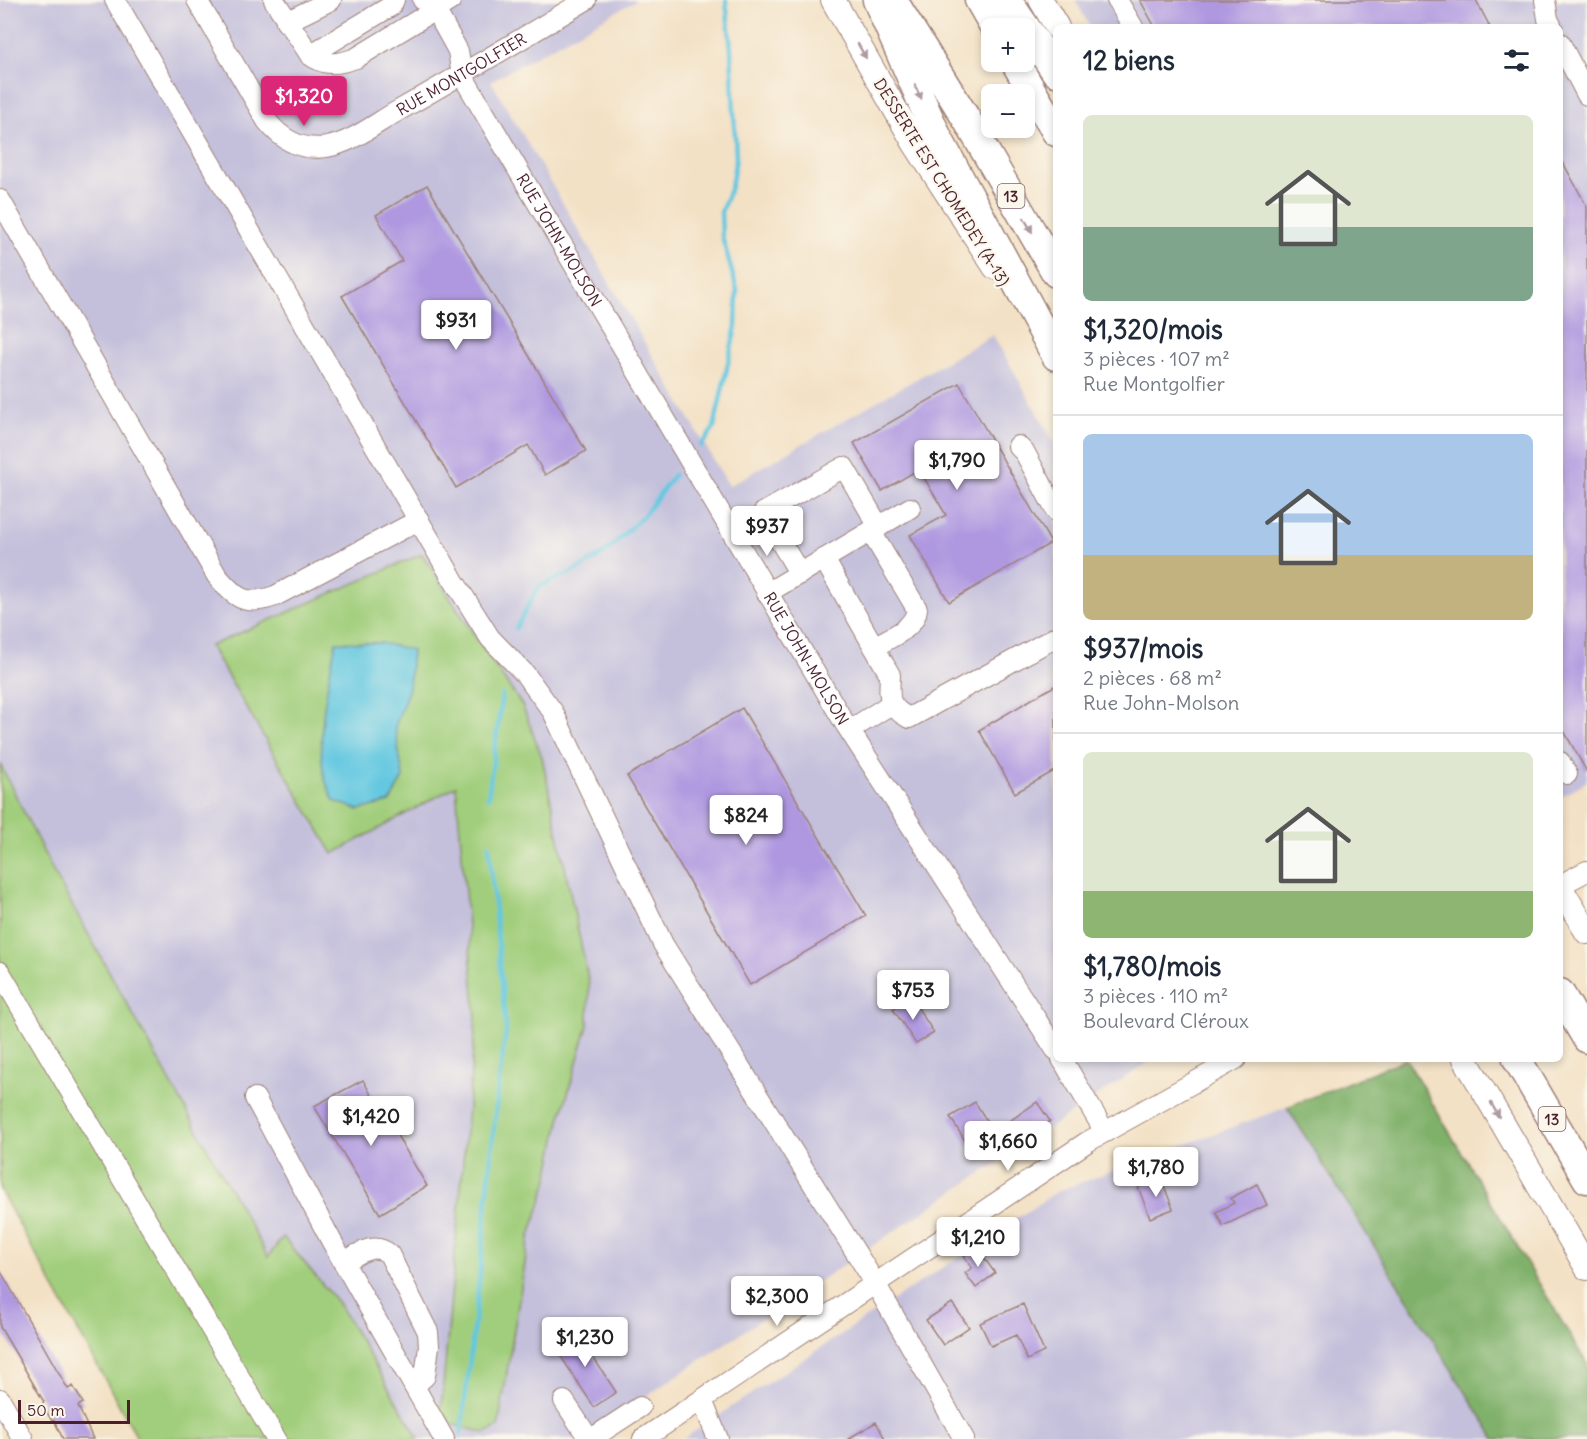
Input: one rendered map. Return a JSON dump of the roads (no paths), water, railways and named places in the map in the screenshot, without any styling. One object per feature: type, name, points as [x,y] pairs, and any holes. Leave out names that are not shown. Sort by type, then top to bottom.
[{"type":"highway","points":[[878,0],[942,146],[1053,350]]},
{"type":"highway","name":"13","points":[[893,0],[967,120],[1053,268]]},
{"type":"highway","points":[[979,0],[989,18]]},
{"type":"highway","points":[[1006,0],[1053,68]]},
{"type":"highway","points":[[1021,72],[1053,127]]},
{"type":"highway","points":[[1563,998],[1587,1039]]},
{"type":"highway","name":"13","points":[[1519,1062],[1587,1179]]},
{"type":"main road","name":"DESSERTE EST CHOMEDEY (A-13)","points":[[833,0],[915,144],[1053,357]]},
{"type":"main road","points":[[1044,2],[1055,24]]},
{"type":"main road","points":[[1563,891],[1587,932]]},
{"type":"main road","points":[[1467,1062],[1587,1268]]},
{"type":"street","points":[[115,0],[490,638],[525,674],[553,712],[663,944],[875,1283],[964,1439]]},
{"type":"street","name":"RUE MONTGOLFIER","points":[[197,0],[267,121],[285,139],[295,144],[317,147],[339,143],[462,75],[586,0]]},
{"type":"street","points":[[274,0],[286,22],[310,55],[324,63],[343,63],[356,58],[437,3]]},
{"type":"street","points":[[286,22],[331,0]]},
{"type":"street","points":[[310,55],[391,6],[394,0]]},
{"type":"street","points":[[1117,0],[1131,24]]},
{"type":"street","points":[[1545,0],[1550,24]]},
{"type":"street","name":"RUE JOHN-MOLSON","points":[[437,3],[458,51],[462,75],[767,593],[849,730],[1053,1045]]},
{"type":"street","points":[[1563,49],[1587,95]]},
{"type":"street","points":[[0,200],[217,576],[233,594],[246,600],[261,601],[274,596],[419,520]]},
{"type":"street","points":[[1018,446],[1025,453],[1053,505]]},
{"type":"street","points":[[800,574],[764,513],[844,468],[917,609],[916,617],[910,626],[874,647]]},
{"type":"street","points":[[767,593],[910,508]]},
{"type":"street","points":[[824,559],[891,675],[889,693],[891,704],[897,711],[909,718],[1053,639]]},
{"type":"street","points":[[849,730],[891,704]]},
{"type":"street","points":[[1563,884],[1587,871]]},
{"type":"street","points":[[0,972],[276,1439]]},
{"type":"street","points":[[1064,1062],[1105,1131]]},
{"type":"street","points":[[643,1439],[1105,1131],[1231,1062]]},
{"type":"street","points":[[255,1098],[343,1262],[444,1439]]},
{"type":"street","points":[[343,1262],[374,1247],[382,1248],[389,1254],[428,1332],[429,1346],[425,1376],[414,1386]]},
{"type":"street","points":[[0,1399],[23,1439]]},
{"type":"street","points":[[702,1400],[718,1439]]},
{"type":"street","points":[[564,1401],[590,1439],[640,1407]]},
{"type":"water","points":[[336,642],[381,643],[412,650],[409,688],[395,727],[403,777],[390,802],[359,810],[334,801],[322,764],[324,710]]},
{"type":"waterway","points":[[701,446],[714,428],[736,326],[737,290],[722,236],[721,212],[731,187],[736,158],[731,49],[726,0]]},
{"type":"waterway","points":[[516,628],[539,586],[577,570],[606,552],[644,515],[674,475]]},
{"type":"waterway","points":[[488,798],[502,695]]},
{"type":"waterway","points":[[461,1433],[477,1301],[497,1096],[506,1032],[489,845]]}]
